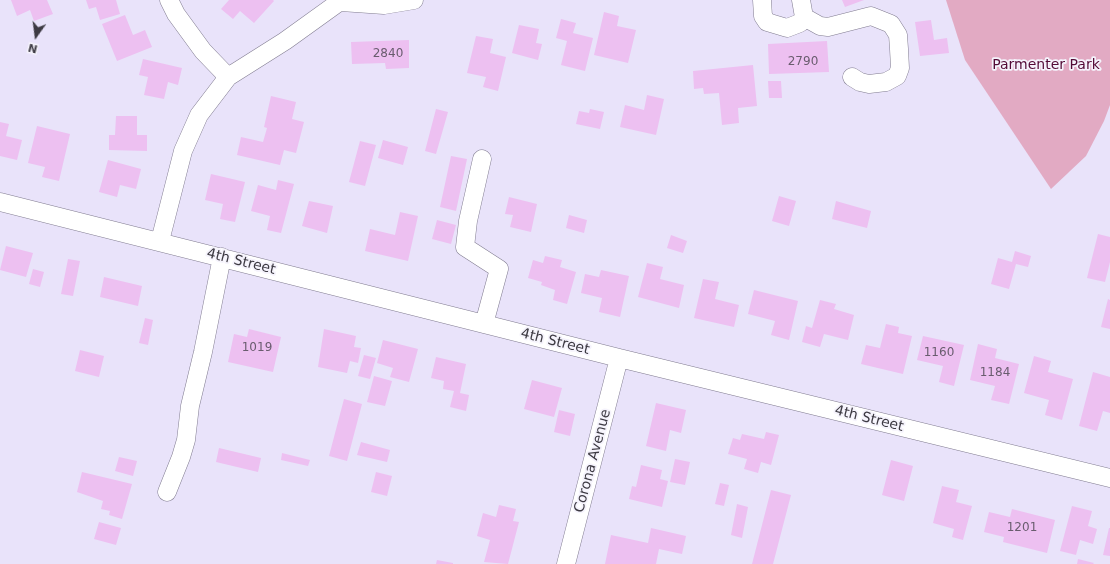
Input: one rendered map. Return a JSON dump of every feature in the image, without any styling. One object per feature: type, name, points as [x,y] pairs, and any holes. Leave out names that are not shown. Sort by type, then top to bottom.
[{"type":"street","points":[[168,0],[176,14],[203,51],[228,77]]},
{"type":"street","points":[[160,242],[183,151],[199,116],[228,77],[342,1],[384,4],[414,0]]},
{"type":"street","points":[[762,0],[763,16],[767,22],[774,26],[787,28],[800,23],[802,8]]},
{"type":"street","points":[[802,8],[820,26],[828,27],[871,16],[891,24],[898,35],[900,68],[897,76],[886,82],[869,84],[860,82],[852,77]]},
{"type":"street","points":[[482,159],[468,221],[466,247],[499,269],[484,324]]},
{"type":"street","name":"4th Street","points":[[0,202],[619,358],[1110,478]]},
{"type":"street","points":[[168,492],[186,440],[190,406],[203,352],[222,257]]},
{"type":"street","name":"Corona Avenue","points":[[566,564],[619,358]]},
{"type":"green space","name":"Parmenter Park","points":[[946,0],[1110,0],[1110,105],[1104,121],[1086,156],[1051,189],[965,60]]},
{"type":"building","points":[[11,0],[47,0],[53,14],[34,21],[30,10],[17,16]]},
{"type":"building","points":[[86,0],[116,0],[120,14],[100,20],[96,7],[89,9]]},
{"type":"building","points":[[229,0],[274,1],[254,23],[240,11],[233,19],[221,9]]},
{"type":"building","points":[[842,0],[864,0],[845,7]]},
{"type":"building","points":[[604,12],[619,16],[617,26],[636,30],[628,63],[594,55]]},
{"type":"building","points":[[125,15],[133,35],[145,30],[152,47],[117,61],[102,24]]},
{"type":"building","points":[[561,19],[576,23],[573,33],[593,38],[585,71],[561,65],[567,41],[556,38]]},
{"type":"building","points":[[931,20],[934,40],[947,38],[949,53],[920,56],[915,22]]},
{"type":"building","points":[[519,25],[539,29],[536,43],[542,44],[538,60],[512,53]]},
{"type":"building","points":[[476,36],[493,39],[490,53],[506,57],[498,91],[483,87],[486,77],[467,73]]},
{"type":"building","points":[[409,40],[409,68],[386,69],[385,63],[352,64],[351,42]]},
{"type":"building","points":[[827,41],[829,72],[769,74],[768,44]]},
{"type":"building","points":[[143,59],[182,68],[178,85],[168,82],[164,99],[144,95],[148,77],[139,75]]},
{"type":"building","points":[[753,65],[757,106],[738,108],[739,123],[722,125],[719,93],[704,94],[703,88],[694,89],[693,71]]},
{"type":"building","points":[[768,81],[781,81],[782,98],[769,98]]},
{"type":"building","points":[[647,95],[664,99],[656,135],[620,127],[625,105],[644,110]]},
{"type":"building","points":[[271,96],[296,102],[292,119],[304,122],[296,153],[284,150],[280,165],[237,155],[241,137],[263,142],[267,128],[264,127]]},
{"type":"building","points":[[436,109],[448,112],[436,154],[425,151]]},
{"type":"building","points":[[590,109],[604,112],[600,129],[576,124],[579,111],[589,113]]},
{"type":"building","points":[[116,116],[137,116],[137,135],[147,135],[147,151],[109,150],[109,135],[115,135]]},
{"type":"building","points":[[0,122],[9,124],[6,136],[22,140],[17,160],[0,156]]},
{"type":"building","points":[[37,126],[70,134],[59,181],[42,177],[45,167],[28,163]]},
{"type":"building","points":[[383,140],[408,147],[403,165],[378,158]]},
{"type":"building","points":[[360,141],[376,145],[365,186],[349,182]]},
{"type":"building","points":[[451,156],[467,159],[456,211],[440,207]]},
{"type":"building","points":[[108,160],[141,169],[136,189],[120,185],[117,197],[99,192]]},
{"type":"building","points":[[211,174],[245,182],[235,222],[220,219],[223,204],[205,200]]},
{"type":"building","points":[[278,180],[294,184],[281,233],[267,230],[270,216],[251,211],[258,185],[276,190]]},
{"type":"building","points":[[779,196],[796,201],[789,226],[772,221]]},
{"type":"building","points":[[509,197],[537,204],[531,232],[510,227],[513,215],[505,214]]},
{"type":"building","points":[[309,201],[333,206],[327,233],[302,226]]},
{"type":"building","points":[[836,201],[871,211],[867,228],[832,219]]},
{"type":"building","points":[[400,212],[418,216],[408,261],[365,251],[370,229],[395,235]]},
{"type":"building","points":[[569,215],[587,220],[584,233],[566,228]]},
{"type":"building","points":[[437,220],[456,225],[451,244],[432,239]]},
{"type":"building","points":[[1098,234],[1110,237],[1110,262],[1105,282],[1087,278]]},
{"type":"building","points":[[671,235],[687,241],[683,253],[667,248]]},
{"type":"building","points":[[6,246],[33,253],[26,277],[0,270]]},
{"type":"building","points":[[1015,251],[1031,256],[1028,267],[1016,264],[1009,289],[991,284],[998,258],[1012,262]]},
{"type":"building","points":[[545,256],[562,260],[560,267],[576,272],[567,304],[553,300],[555,290],[541,285],[542,282],[528,278],[533,260],[543,263]]},
{"type":"building","points":[[68,259],[80,261],[73,296],[61,294]]},
{"type":"building","points":[[647,263],[663,267],[660,279],[684,285],[679,308],[638,297]]},
{"type":"building","points":[[33,269],[44,272],[40,287],[29,284]]},
{"type":"building","points":[[601,270],[629,276],[620,317],[599,312],[602,298],[581,293],[585,274],[599,277]]},
{"type":"building","points":[[104,277],[142,286],[138,306],[100,297]]},
{"type":"building","points":[[703,279],[719,282],[715,299],[739,305],[734,327],[694,318]]},
{"type":"building","points":[[754,290],[798,301],[789,340],[771,335],[775,321],[748,314]]},
{"type":"building","points":[[1108,299],[1110,300],[1110,329],[1101,327]]},
{"type":"building","points":[[820,300],[836,304],[834,309],[854,315],[848,340],[824,334],[820,347],[802,342],[806,326],[812,328]]},
{"type":"building","points":[[145,318],[153,320],[148,345],[139,343]]},
{"type":"building","points":[[886,324],[899,327],[898,333],[912,336],[903,374],[861,364],[866,345],[880,348]]},
{"type":"building","points":[[249,329],[281,337],[273,372],[228,362],[234,334],[247,337]]},
{"type":"building","points":[[324,329],[356,336],[354,347],[361,348],[358,363],[350,361],[347,373],[318,367]]},
{"type":"building","points":[[923,336],[964,345],[954,386],[939,382],[943,366],[917,360]]},
{"type":"building","points":[[383,340],[418,349],[409,382],[390,377],[393,368],[377,363]]},
{"type":"building","points":[[978,344],[997,349],[995,358],[1019,364],[1009,404],[991,400],[995,386],[970,380]]},
{"type":"building","points":[[80,350],[104,356],[99,377],[75,371]]},
{"type":"building","points":[[364,355],[376,358],[370,379],[358,376]]},
{"type":"building","points":[[1034,356],[1051,361],[1048,372],[1073,379],[1062,420],[1045,415],[1049,400],[1024,393]]},
{"type":"building","points":[[436,357],[466,364],[460,393],[469,395],[466,411],[450,407],[454,391],[443,389],[444,381],[431,378]]},
{"type":"building","points":[[1093,372],[1110,377],[1110,413],[1103,411],[1097,431],[1079,426]]},
{"type":"building","points":[[374,376],[392,381],[385,406],[367,402]]},
{"type":"building","points":[[532,380],[562,388],[554,417],[524,409]]},
{"type":"building","points":[[344,399],[362,404],[347,461],[329,456]]},
{"type":"building","points":[[656,403],[686,410],[681,433],[670,430],[666,451],[646,446]]},
{"type":"building","points":[[559,410],[575,414],[570,436],[554,432]]},
{"type":"building","points":[[766,432],[779,435],[771,465],[761,462],[758,473],[744,469],[747,459],[728,454],[733,438],[740,440],[742,434],[764,439]]},
{"type":"building","points":[[361,442],[390,450],[387,462],[357,455]]},
{"type":"building","points":[[219,448],[261,458],[258,472],[216,462]]},
{"type":"building","points":[[282,453],[310,460],[308,466],[281,460]]},
{"type":"building","points":[[119,457],[137,461],[133,476],[115,471]]},
{"type":"building","points":[[675,459],[690,462],[685,485],[670,482]]},
{"type":"building","points":[[891,460],[913,466],[904,501],[882,495]]},
{"type":"building","points":[[641,465],[662,470],[660,479],[668,481],[662,507],[629,499],[632,486],[636,487]]},
{"type":"building","points":[[82,472],[132,484],[122,519],[109,515],[110,511],[101,509],[103,501],[77,492]]},
{"type":"building","points":[[376,472],[392,476],[387,496],[371,492]]},
{"type":"building","points":[[720,483],[729,485],[724,506],[715,504]]},
{"type":"building","points":[[942,486],[959,490],[956,502],[972,506],[963,540],[952,537],[954,529],[933,523]]},
{"type":"building","points":[[771,490],[791,495],[773,564],[752,564]]},
{"type":"building","points":[[737,504],[748,507],[742,538],[731,535]]},
{"type":"building","points":[[499,505],[516,509],[513,521],[519,522],[508,564],[484,562],[490,540],[477,536],[483,513],[496,517]]},
{"type":"building","points":[[1072,506],[1092,511],[1088,526],[1097,529],[1093,544],[1080,540],[1076,555],[1060,551]]},
{"type":"building","points":[[1012,509],[1055,520],[1047,553],[1003,542],[1004,537],[984,532],[989,512],[1010,517]]},
{"type":"building","points":[[99,522],[121,528],[116,545],[94,539]]},
{"type":"building","points":[[651,528],[686,536],[682,554],[659,549],[656,564],[605,564],[611,535],[648,543]]},
{"type":"building","points":[[1110,528],[1110,556],[1103,555]]},
{"type":"building","points":[[1078,559],[1094,563],[1077,564]]},
{"type":"building","points":[[437,560],[453,563],[453,564],[436,564]]}]
